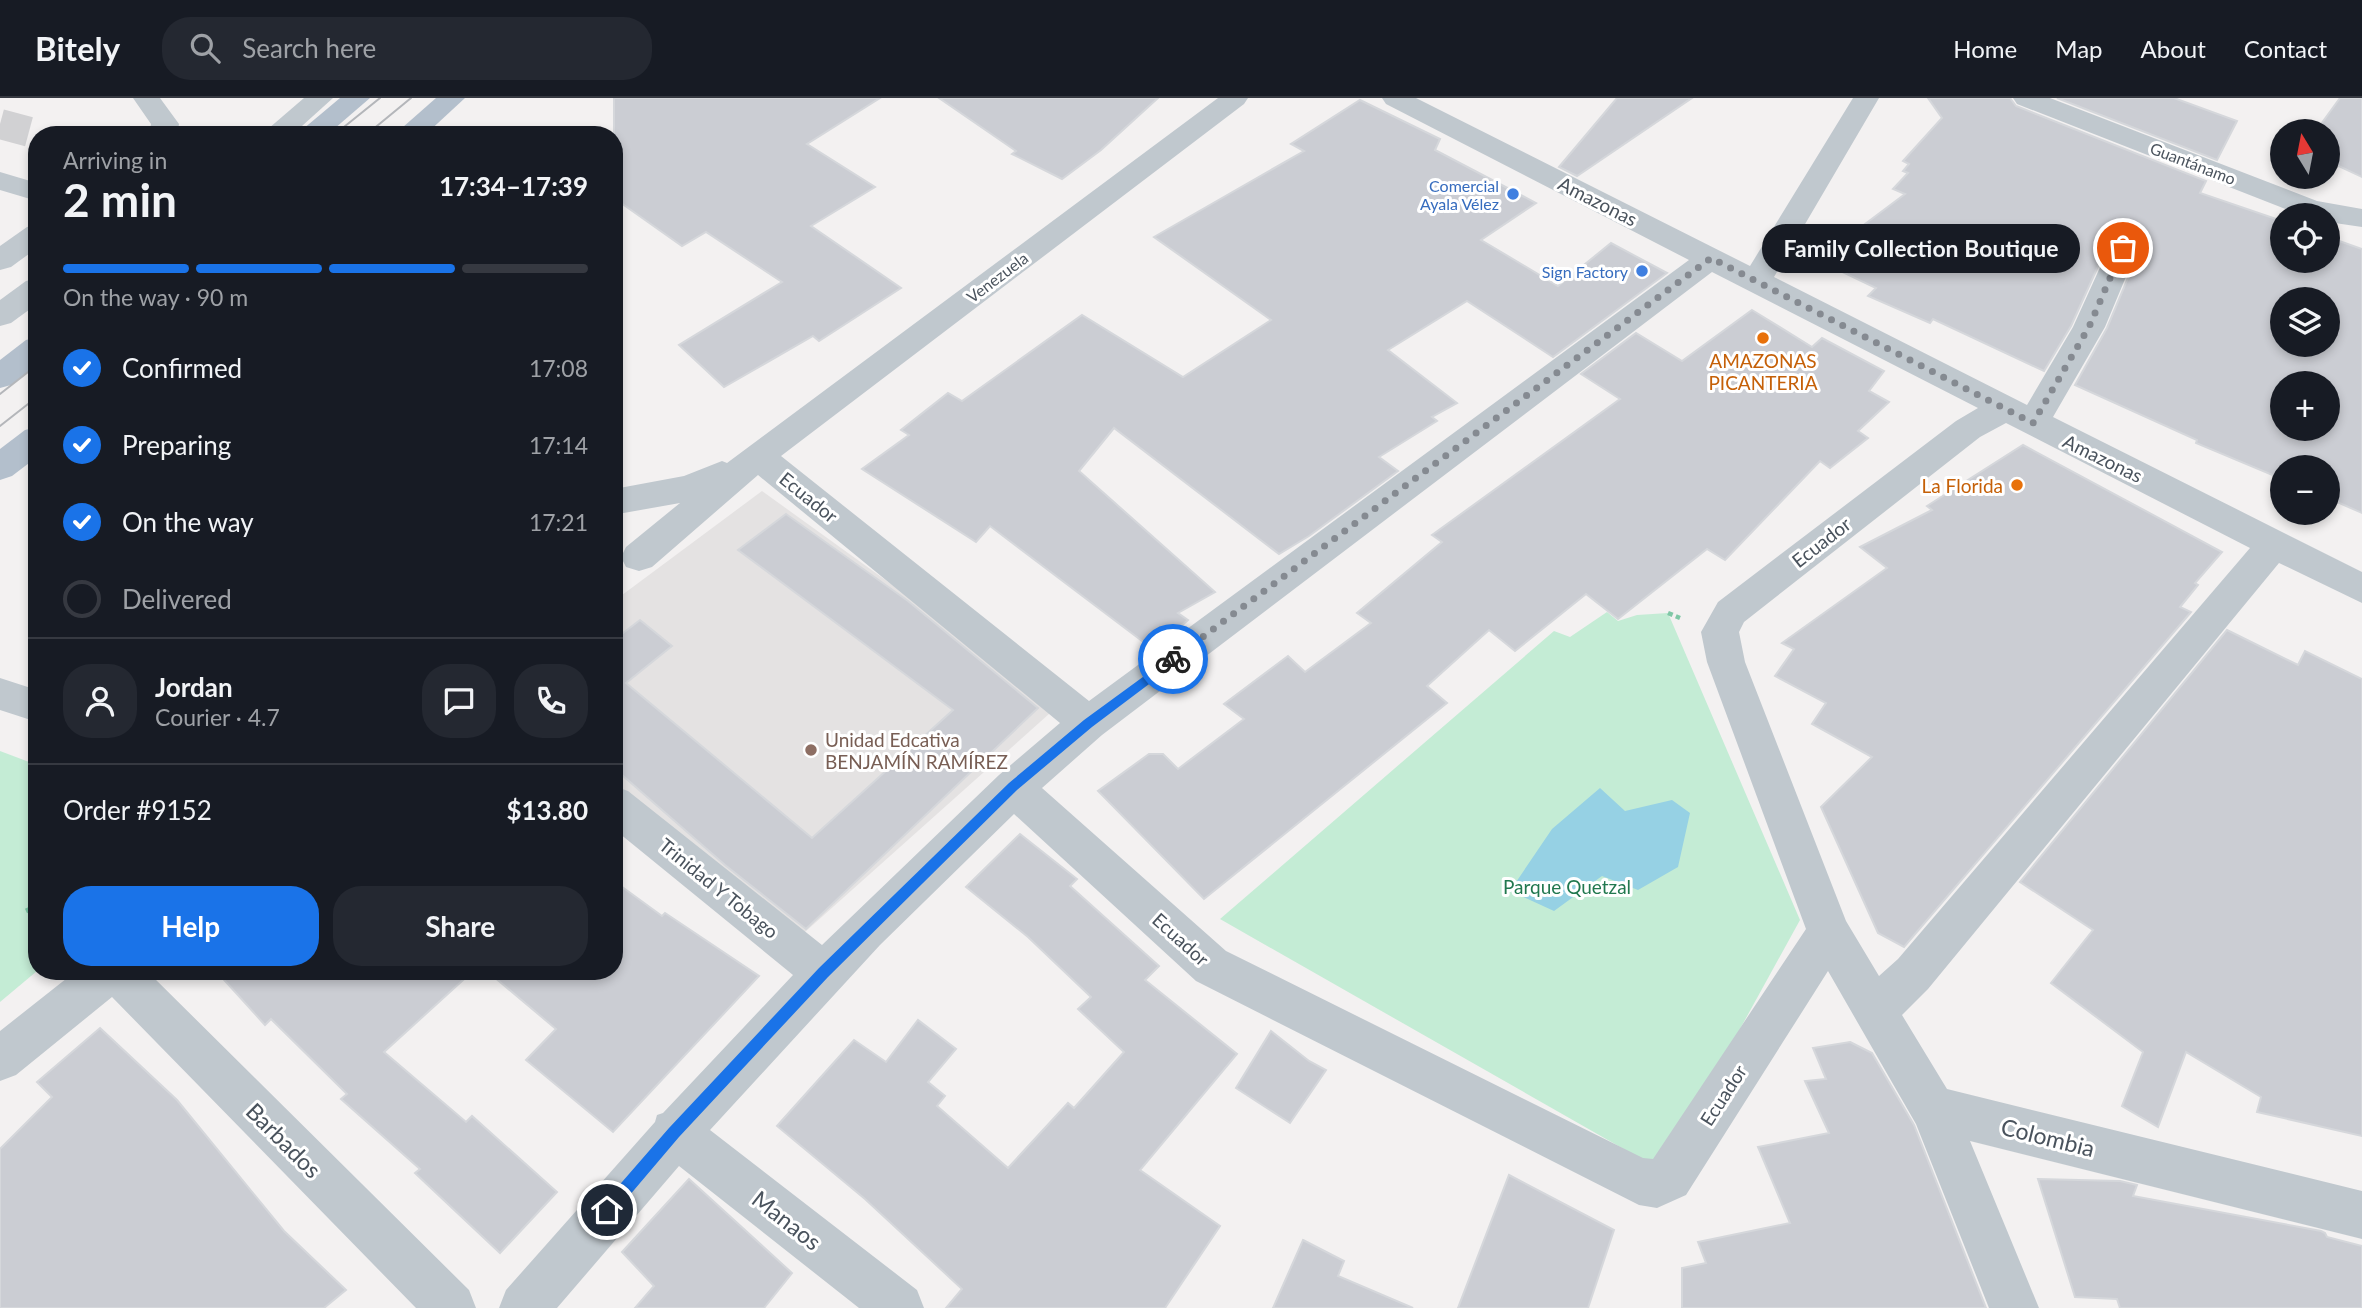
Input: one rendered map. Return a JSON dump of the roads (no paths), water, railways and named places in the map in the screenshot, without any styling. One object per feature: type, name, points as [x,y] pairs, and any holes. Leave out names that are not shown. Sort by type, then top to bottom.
[{"type":"main road","points":[[321,126],[357,98]]},
{"type":"main road","points":[[419,126],[452,98]]},
{"type":"main road","points":[[0,377],[28,355]]},
{"type":"main road","points":[[0,467],[28,446]]},
{"type":"street","points":[[146,98],[165,126]]},
{"type":"street","points":[[286,126],[320,98]]},
{"type":"street","name":"Venezuela","points":[[623,567],[758,456],[1235,98]]},
{"type":"street","name":"Amazonas","points":[[1395,98],[2362,589]]},
{"type":"street","points":[[1757,280],[1866,98]]},
{"type":"street","name":"Guantánamo","points":[[2026,98],[2308,208],[2362,218]]},
{"type":"street","points":[[0,181],[28,189]]},
{"type":"street","points":[[0,260],[28,240]]},
{"type":"street","points":[[2018,416],[2089,327],[2123,248]]},
{"type":"street","points":[[524,1308],[674,1132],[823,972],[1013,787],[1088,723],[1711,258]]},
{"type":"street","points":[[0,316],[28,295]]},
{"type":"street","name":"Ecuador","points":[[1013,787],[1210,967],[1639,1181],[1657,1184],[1669,1178],[1829,932],[1726,662],[1720,632],[1731,612],[1968,429],[2018,416]]},
{"type":"street","name":"Venezuela","points":[[623,500],[662,495],[701,485],[758,456]]},
{"type":"street","name":"Ecuador","points":[[758,456],[1088,723]]},
{"type":"street","points":[[623,503],[643,512],[651,533],[647,546],[623,567]]},
{"type":"street","points":[[1876,1010],[1913,974],[2275,543]]},
{"type":"street","points":[[0,694],[28,703]]},
{"type":"street","name":"Trinidad Y Tobago","points":[[623,811],[823,972]]},
{"type":"street","points":[[1829,932],[1933,1109],[2014,1308]]},
{"type":"street","points":[[0,1059],[99,980]]},
{"type":"street","name":"Barbados","points":[[126,980],[452,1308]]},
{"type":"street","name":"Colombia","points":[[1933,1109],[2362,1215]]},
{"type":"street","name":"Manaos","points":[[674,1132],[899,1308]]},
{"type":"water","points":[[1600,788],[1625,811],[1672,800],[1690,813],[1678,867],[1638,890],[1602,876],[1554,911],[1510,891],[1552,829]]},
{"type":"tunnel","points":[[0,124],[28,132]]},
{"type":"tram line","points":[[345,126],[380,98]]},
{"type":"tram line","points":[[377,126],[411,98]]},
{"type":"tram line","points":[[0,394],[28,372]]},
{"type":"tram line","points":[[0,426],[28,404]]},
{"type":"place","name":"Comercial Ayala Vélez","points":[[1513,194]]},
{"type":"place","name":"Family Collection Boutique","points":[[2123,248]]},
{"type":"place","name":"Sign Factory","points":[[1642,271]]},
{"type":"place","name":"AMAZONAS PICANTERIA","points":[[1763,338]]},
{"type":"place","name":"La Florida","points":[[2017,485]]},
{"type":"place","name":"Unidad Edcativa BENJAMÍN RAMÍREZ","points":[[811,750]]},
{"type":"park label","name":"Parque Quetzal","points":[[1567,886]]}]
